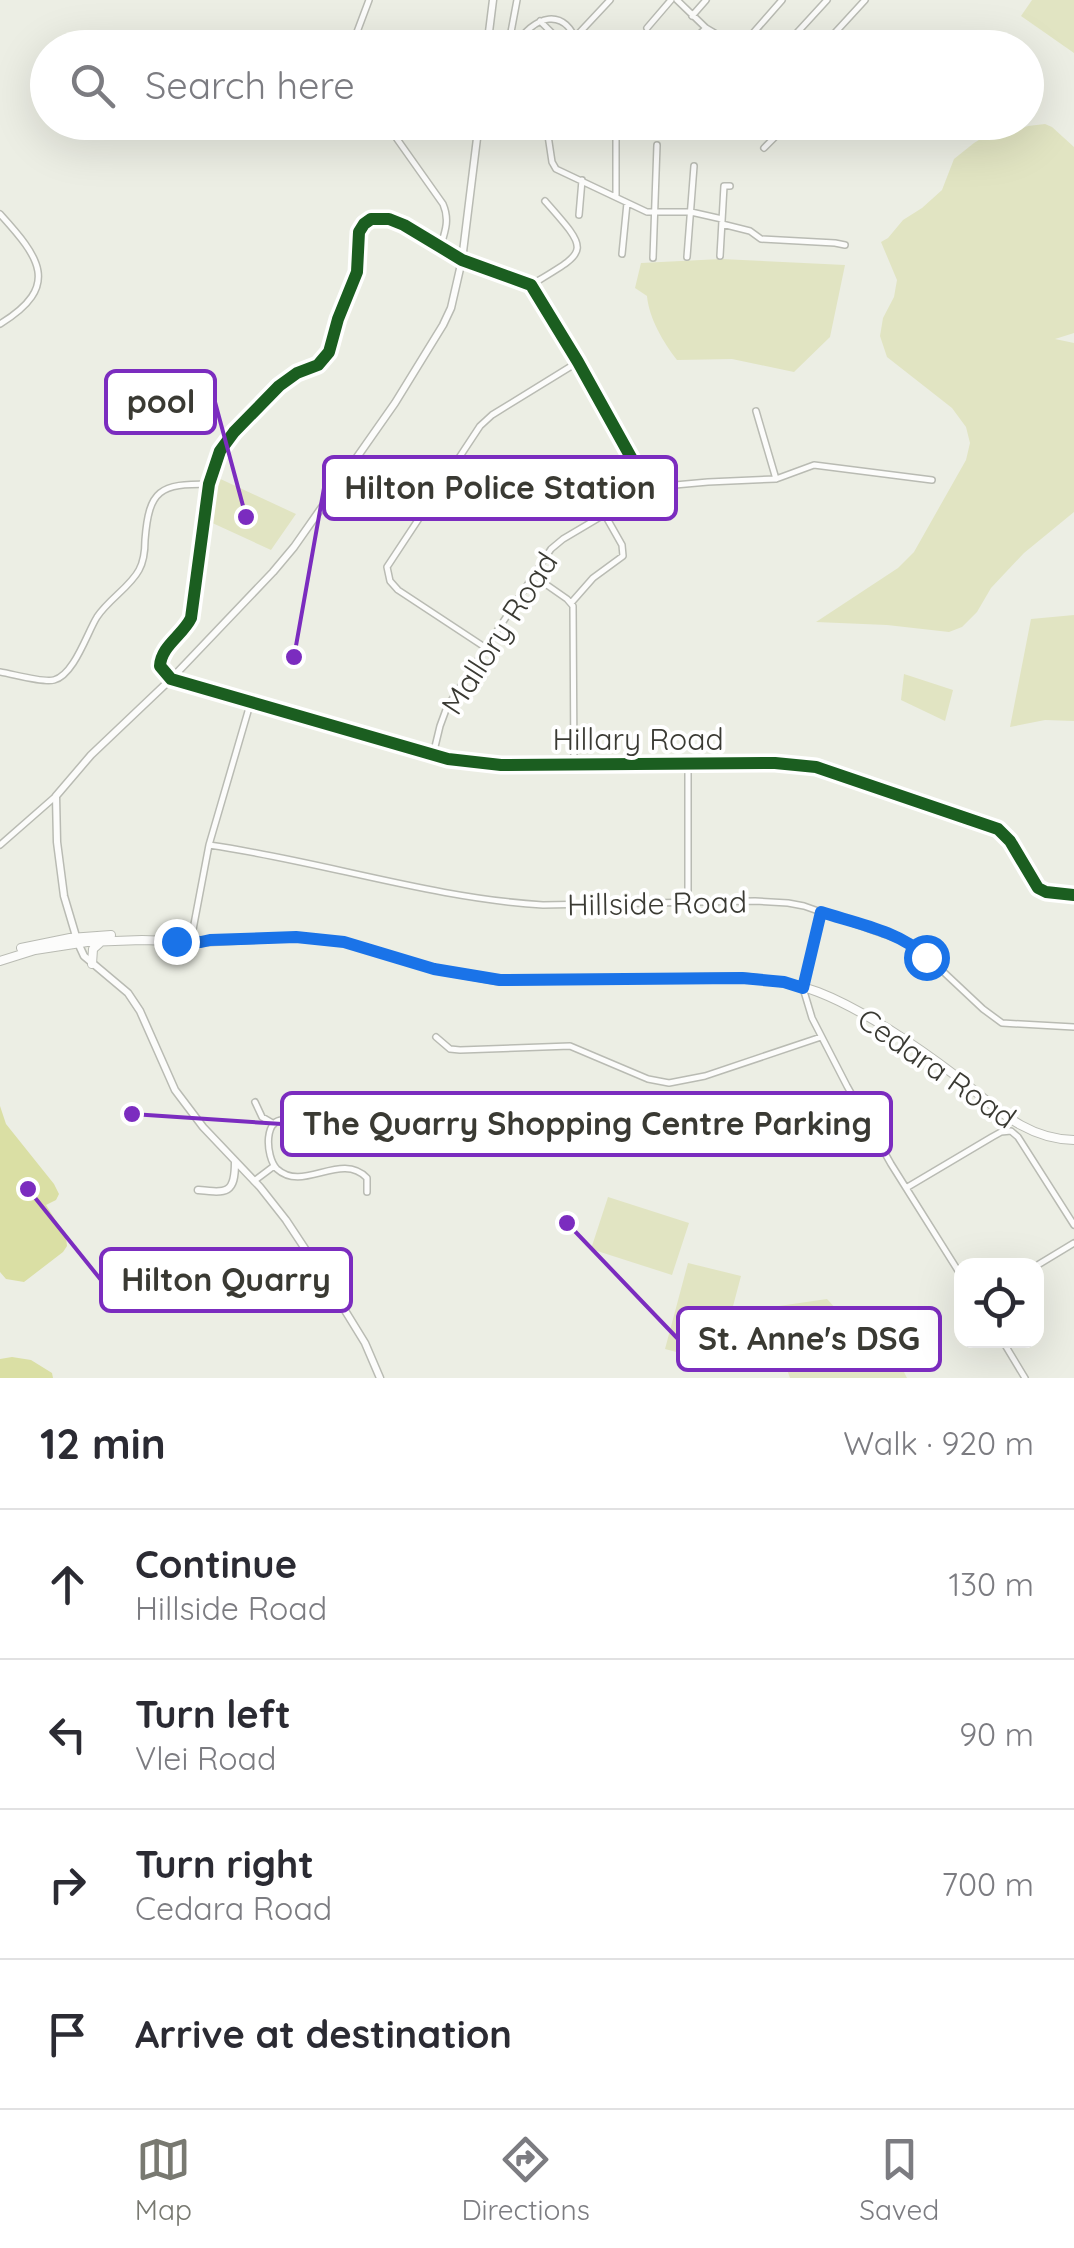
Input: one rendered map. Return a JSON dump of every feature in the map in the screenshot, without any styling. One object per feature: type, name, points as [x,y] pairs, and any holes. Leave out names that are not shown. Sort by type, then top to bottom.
[{"type":"main road","name":"Cedara Road","points":[[77,940],[124,935],[210,940],[296,937],[344,942],[434,969],[500,980],[742,978],[784,982],[843,1004],[890,1032],[957,1077],[1014,1123],[1047,1138],[1074,1140]]},
{"type":"main road","name":"Cedara Road","points":[[77,940],[192,939]]},
{"type":"main road","points":[[0,958],[77,940]]},
{"type":"main road","points":[[92,964],[93,949],[102,941]]},
{"type":"street","points":[[358,30],[369,0]]},
{"type":"street","points":[[490,30],[493,0]]},
{"type":"street","points":[[513,30],[517,0]]},
{"type":"street","points":[[582,30],[610,0]]},
{"type":"street","points":[[647,28],[674,0],[709,30]]},
{"type":"street","points":[[692,16],[706,0]]},
{"type":"street","points":[[756,30],[782,0]]},
{"type":"street","points":[[800,30],[827,0]]},
{"type":"street","points":[[838,30],[865,0]]},
{"type":"street","points":[[525,30],[540,21],[552,20],[567,24],[571,30]]},
{"type":"street","points":[[540,21],[549,30]]},
{"type":"street","points":[[398,140],[443,204],[447,226],[440,248]]},
{"type":"street","points":[[0,845],[56,796],[91,755],[273,572],[395,403],[451,308],[462,260],[477,140]]},
{"type":"street","points":[[549,140],[553,166],[647,212],[691,212],[750,231],[760,239],[845,245]]},
{"type":"street","points":[[616,140],[616,197]]},
{"type":"street","points":[[764,148],[772,140]]},
{"type":"street","points":[[654,258],[657,145]]},
{"type":"street","points":[[687,257],[694,166]]},
{"type":"street","points":[[579,214],[582,180]]},
{"type":"street","points":[[720,256],[724,186],[730,186]]},
{"type":"street","points":[[531,285],[574,258],[578,250],[568,227],[545,201]]},
{"type":"street","points":[[622,254],[627,203]]},
{"type":"street","points":[[0,214],[26,243],[37,262],[38,274],[34,294],[23,310],[0,324]]},
{"type":"street","points":[[171,678],[161,668],[160,659],[191,618],[208,484],[220,450],[279,386],[318,365],[329,352],[355,279],[359,232],[366,220],[389,219],[462,260],[531,285],[648,488]]},
{"type":"street","points":[[486,648],[398,590],[390,581],[387,567],[480,426],[578,362]]},
{"type":"street","points":[[756,411],[776,480]]},
{"type":"street","name":"Mallory Road","points":[[433,756],[443,716],[551,549],[648,488],[776,480],[806,467],[820,466],[932,480]]},
{"type":"street","points":[[0,672],[52,681],[61,676],[110,599],[140,568],[147,517],[156,497],[175,484],[208,484]]},
{"type":"street","points":[[571,603],[592,578],[623,556],[622,545],[605,514]]},
{"type":"street","points":[[534,576],[571,603],[574,765]]},
{"type":"street","name":"Hillary Road","points":[[171,678],[433,756],[501,765],[804,764],[1003,832],[1042,890],[1074,896]]},
{"type":"street","points":[[192,939],[209,845],[251,700]]},
{"type":"street","points":[[688,764],[688,903]]},
{"type":"street","points":[[56,796],[64,896],[77,940],[92,964],[128,993],[140,1011],[174,1090],[286,1220],[372,1354],[380,1378]]},
{"type":"street","name":"Hillside Road","points":[[209,845],[491,900],[544,905],[788,903],[896,937],[918,948],[1002,1023],[1074,1027]]},
{"type":"street","points":[[821,912],[803,988],[821,1037],[954,1264]]},
{"type":"street","points":[[436,1038],[450,1049],[460,1050],[570,1046],[648,1079],[670,1083],[705,1076],[821,1037]]},
{"type":"street","points":[[346,1101],[345,1122],[330,1136],[314,1139],[283,1120],[274,1124],[268,1147],[274,1166],[280,1171],[295,1176],[355,1170],[367,1178],[368,1192]]},
{"type":"street","points":[[256,1102],[262,1118],[274,1124]]},
{"type":"street","points":[[906,1188],[1000,1132],[1011,1131],[1074,1225]]},
{"type":"street","points":[[198,1190],[228,1190],[235,1180],[235,1162]]},
{"type":"street","points":[[254,1181],[274,1166]]},
{"type":"street","points":[[1044,1261],[1074,1243]]},
{"type":"street","points":[[1007,1348],[1025,1378]]},
{"type":"shaded area","points":[[1032,0],[1074,0],[1074,53],[1044,30],[1021,16]]},
{"type":"shaded area","points":[[1044,124],[1074,147],[1074,333],[1055,339],[1074,343],[1074,512],[1024,553],[962,627],[949,632],[816,622],[898,568],[914,552],[966,460],[970,443],[966,427],[952,408],[887,357],[880,336],[897,280],[881,242],[942,190],[954,159],[974,143],[1044,140]]},
{"type":"shaded area","points":[[721,259],[845,265],[830,337],[794,372],[732,359],[677,360],[667,346],[647,296],[635,288],[641,263]]},
{"type":"shaded area","points":[[214,476],[296,514],[271,550],[208,521]]},
{"type":"shaded area","points":[[1074,615],[1074,721],[1045,720],[1010,727],[1031,619]]},
{"type":"shaded area","points":[[904,674],[953,690],[945,721],[901,700]]},
{"type":"shaded area","points":[[0,1106],[6,1124],[54,1184],[59,1194],[46,1205],[66,1237],[63,1252],[24,1282],[6,1279],[0,1272]]},
{"type":"shaded area","points":[[608,1197],[689,1223],[672,1275],[591,1249]]},
{"type":"shaded area","points":[[688,1263],[741,1276],[718,1363],[665,1349]]},
{"type":"shaded area","points":[[827,1299],[864,1354],[886,1368],[904,1372],[907,1378],[790,1378],[765,1308]]},
{"type":"shaded area","points":[[0,1359],[31,1360],[52,1373],[53,1378],[0,1378]]},
{"type":"cycle path","points":[[648,488],[531,285],[462,260],[404,225],[389,219],[371,219],[359,232],[357,272],[329,352],[318,365],[279,386],[220,451],[209,484],[191,618],[164,652],[160,666],[171,679],[448,759],[501,765],[775,763],[816,767],[998,829],[1010,841],[1038,888],[1074,895]]},
{"type":"place","name":"pool","points":[[246,517]]},
{"type":"place","name":"Hilton Police Station","points":[[294,657]]},
{"type":"place","name":"The Quarry Shopping Centre Parking","points":[[132,1114]]},
{"type":"place","name":"Hilton Quarry","points":[[28,1189]]},
{"type":"place","name":"St. Anne's DSG","points":[[567,1223]]},
{"type":"route","points":[[176,941],[296,937],[344,942],[434,969],[500,980],[742,978],[803,988],[821,912],[896,937],[918,948],[926,957]]}]
